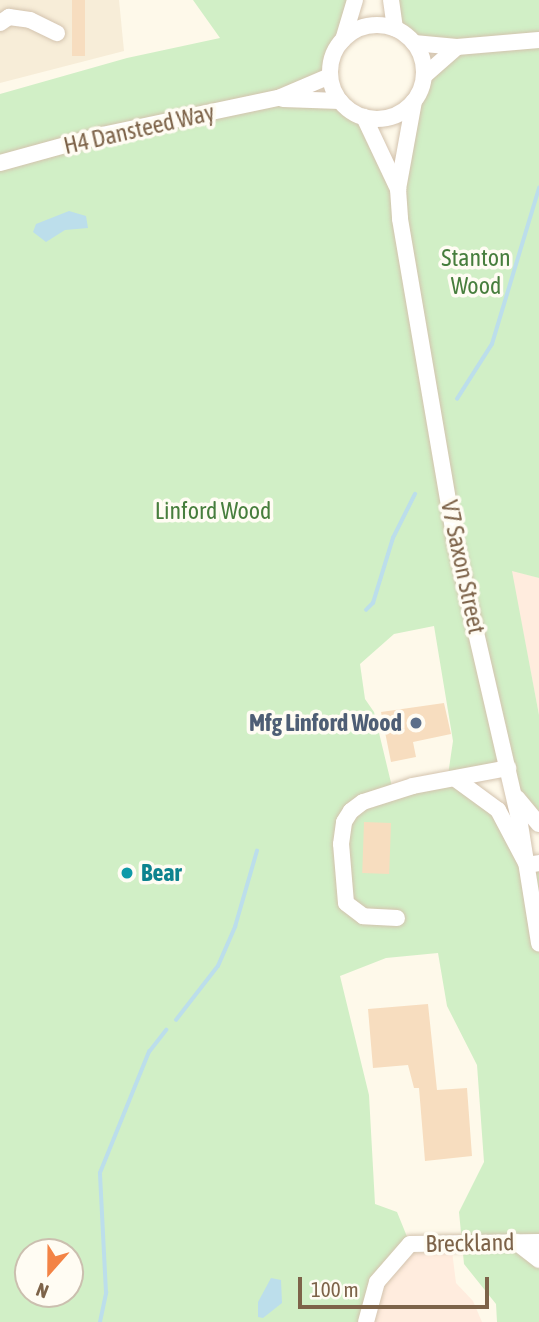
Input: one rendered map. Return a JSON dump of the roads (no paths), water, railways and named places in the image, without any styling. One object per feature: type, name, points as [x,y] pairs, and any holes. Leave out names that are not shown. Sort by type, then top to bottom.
[{"type":"street","points":[[5,0],[4,20],[40,22],[57,33]]},
{"type":"street","points":[[355,0],[343,40],[336,50],[330,76],[340,101],[364,117],[391,117],[414,102],[424,76],[457,47]]},
{"type":"street","points":[[391,0],[395,29]]},
{"type":"street","points":[[343,40],[368,26],[395,29],[414,43],[457,47],[539,40]]},
{"type":"street","points":[[414,43],[424,76]]},
{"type":"street","name":"H4 Dansteed Way","points":[[0,163],[102,135],[271,100],[330,76]]},
{"type":"street","name":"H4 Dansteed Way","points":[[271,100],[340,101]]},
{"type":"street","name":"V7 Saxon Street","points":[[414,102],[398,189],[403,241],[456,546],[533,864],[539,943]]},
{"type":"street","name":"V7 Saxon Street","points":[[364,117],[398,189]]},
{"type":"street","points":[[397,918],[348,914],[343,893],[341,844],[344,822],[363,802],[412,786],[457,780],[508,768]]},
{"type":"street","points":[[457,780],[498,810],[533,864]]},
{"type":"street","points":[[514,794],[539,824]]},
{"type":"street","points":[[341,844],[358,846]]},
{"type":"street","points":[[516,1242],[539,1260]]},
{"type":"street","name":"Breckland","points":[[366,1322],[377,1282],[410,1244],[539,1242]]},
{"type":"water","points":[[69,211],[86,216],[88,228],[65,230],[46,242],[33,232],[36,224]]},
{"type":"water","points":[[271,1278],[281,1280],[282,1303],[263,1318],[258,1317],[258,1302]]},
{"type":"waterway","points":[[457,399],[492,344],[539,188]]},
{"type":"waterway","points":[[366,610],[373,603],[393,538],[415,494]]},
{"type":"waterway","points":[[176,1020],[218,966],[235,927],[257,851]]},
{"type":"waterway","points":[[100,1322],[106,1293],[100,1173],[149,1052],[166,1030]]},
{"type":"place","name":"Mfg Linford Wood","points":[[416,723]]},
{"type":"place","name":"Bear","points":[[127,873]]},
{"type":"park label","name":"Stanton Wood","points":[[476,272]]},
{"type":"park label","name":"Linford Wood","points":[[213,511]]}]
